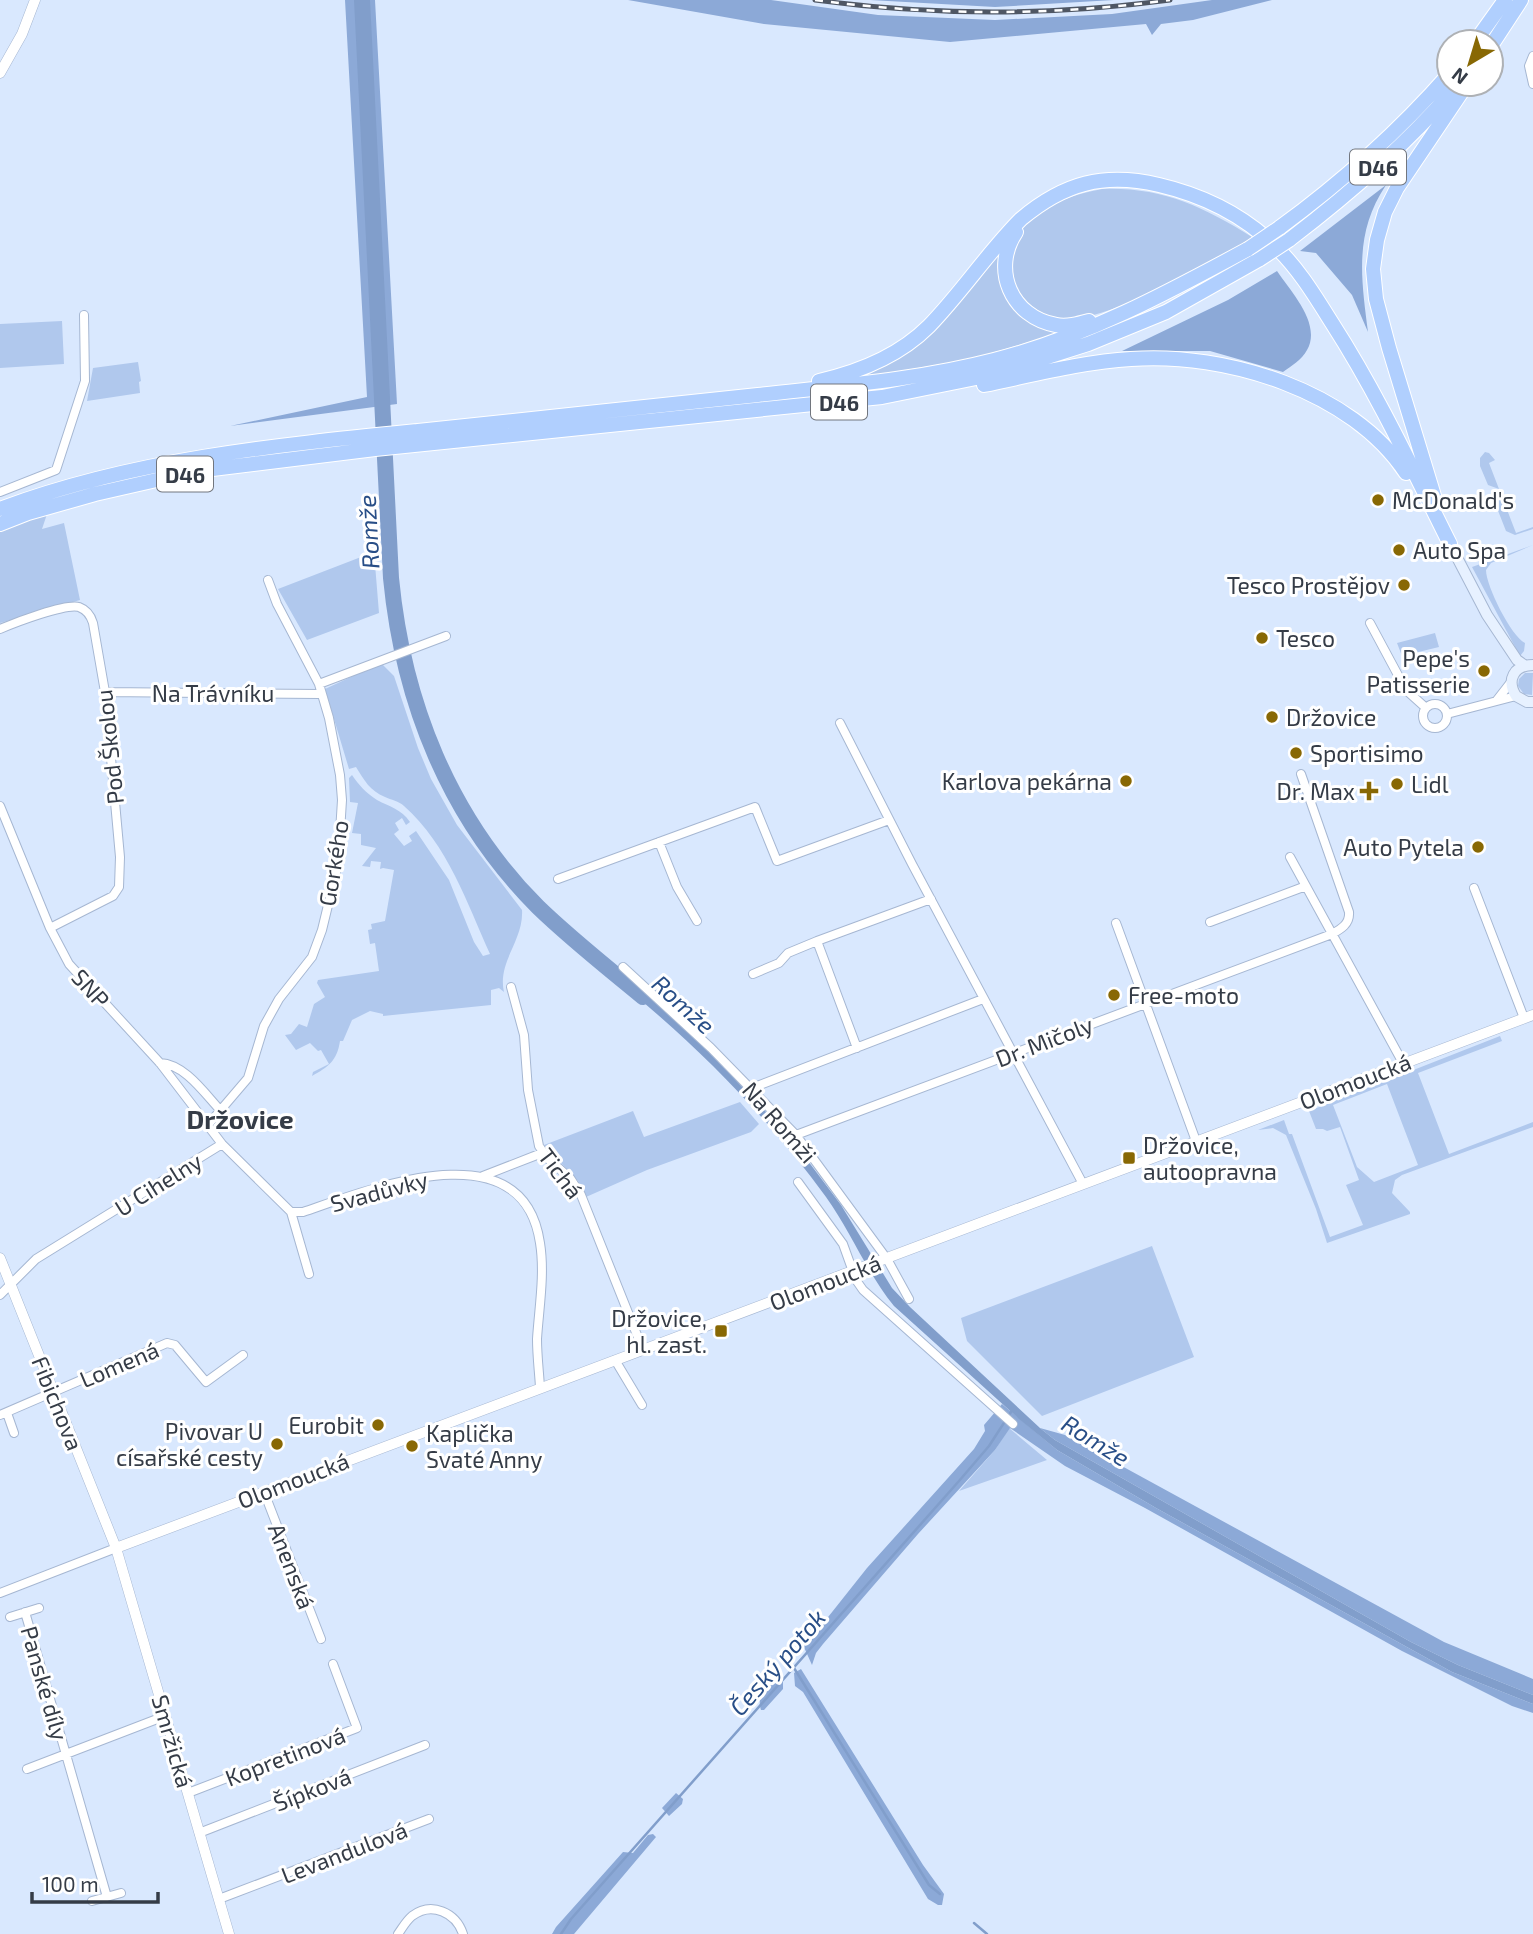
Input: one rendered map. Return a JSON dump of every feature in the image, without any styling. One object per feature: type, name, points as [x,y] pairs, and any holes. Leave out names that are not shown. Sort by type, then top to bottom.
[{"type":"highway","points":[[1485,28],[1505,0]]},
{"type":"highway","points":[[1503,28],[1521,0]]},
{"type":"highway","name":"D46","points":[[0,509],[92,480],[194,457],[375,442],[879,382],[994,360],[1063,339],[1134,309],[1248,249],[1361,164],[1435,89]]},
{"type":"highway","name":"D46","points":[[393,440],[882,397],[991,374],[1087,344],[1166,312],[1289,240],[1389,157],[1445,98]]},
{"type":"highway","points":[[1450,544],[1389,348],[1376,299],[1373,269],[1377,240],[1396,188],[1457,98]]},
{"type":"highway","points":[[756,395],[845,375],[882,360],[928,327],[1007,233],[1038,205],[1060,192],[1084,183],[1136,181],[1196,195],[1232,213],[1273,244],[1304,278],[1379,405],[1450,544]]},
{"type":"highway","points":[[1038,205],[1013,236],[1004,261],[1009,287],[1023,308],[1056,325],[1073,326],[1134,309]]},
{"type":"highway","points":[[882,397],[983,385],[1088,364],[1131,359],[1179,359],[1235,368],[1314,396],[1354,421],[1400,464],[1440,525]]},
{"type":"highway","name":"D46","points":[[0,524],[95,494],[196,471],[375,442]]},
{"type":"main road","points":[[1450,544],[1512,665],[1516,696],[1521,700],[1533,702]]},
{"type":"main road","points":[[1487,615],[1517,660],[1529,665],[1512,678]]},
{"type":"street","points":[[0,73],[22,34],[35,0]]},
{"type":"street","points":[[1533,56],[1529,66],[1533,84]]},
{"type":"street","points":[[0,492],[56,470],[85,380],[84,315]]},
{"type":"street","name":"Gorkého","points":[[207,1126],[248,1078],[264,1026],[279,999],[312,957],[322,930],[338,864],[342,827],[340,775],[330,718],[319,684],[277,604],[268,580]]},
{"type":"street","name":"Pod Školou","points":[[0,629],[24,619],[72,606],[85,610],[93,624],[105,692],[120,857],[120,887],[113,896],[50,928]]},
{"type":"street","points":[[1370,623],[1406,690],[1426,708]]},
{"type":"street","points":[[319,684],[446,636]]},
{"type":"street","points":[[1497,700],[1512,678]]},
{"type":"street","name":"Na Trávníku","points":[[105,692],[321,694]]},
{"type":"street","points":[[1447,714],[1516,696]]},
{"type":"street","points":[[1437,704],[1444,708],[1447,714],[1443,726],[1433,729],[1424,722],[1422,715],[1426,708],[1437,704]]},
{"type":"street","points":[[840,723],[1083,1184]]},
{"type":"street","points":[[1301,774],[1349,912],[1347,924],[1332,934]]},
{"type":"street","name":"SNP","points":[[0,807],[50,928],[69,964],[160,1063],[222,1144]]},
{"type":"street","points":[[558,879],[755,807],[778,861],[889,820]]},
{"type":"street","points":[[659,842],[677,887],[697,921]]},
{"type":"street","points":[[1290,857],[1403,1063]]},
{"type":"street","points":[[1210,922],[1306,886]]},
{"type":"street","points":[[1474,888],[1529,1017]]},
{"type":"street","points":[[753,974],[779,963],[788,953],[931,899]]},
{"type":"street","points":[[1116,923],[1196,1141]]},
{"type":"street","name":"Dr. Mičoly","points":[[796,1135],[1332,934]]},
{"type":"street","points":[[817,941],[857,1048]]},
{"type":"street","name":"Na Romži","points":[[623,967],[752,1088],[796,1135],[887,1259],[909,1299]]},
{"type":"street","name":"Tichá","points":[[511,987],[524,1035],[533,1124],[542,1153],[570,1178],[581,1195],[643,1350]]},
{"type":"street","points":[[752,1088],[984,999]]},
{"type":"street","name":"Olomoucká","points":[[116,1548],[1529,1017]]},
{"type":"street","points":[[160,1063],[170,1063],[183,1071],[221,1111]]},
{"type":"street","name":"U Cihelny","points":[[0,1295],[36,1259],[222,1144],[290,1212],[309,1274]]},
{"type":"street","points":[[483,1176],[542,1153]]},
{"type":"street","name":"Svadůvky","points":[[290,1212],[303,1212],[407,1179],[436,1175],[483,1176],[521,1199],[532,1213],[537,1226],[542,1255],[537,1349],[540,1387]]},
{"type":"street","name":"Na Romži","points":[[798,1182],[843,1244],[863,1290],[1013,1424]]},
{"type":"street","name":"Fibichova","points":[[0,1258],[116,1548]]},
{"type":"street","name":"Lomená","points":[[54,1391],[167,1343],[175,1345],[206,1382],[243,1355]]},
{"type":"street","points":[[615,1360],[642,1405]]},
{"type":"street","points":[[14,1433],[3,1414],[54,1391]]},
{"type":"street","name":"Anenská","points":[[264,1492],[321,1639]]},
{"type":"street","points":[[0,1592],[116,1548]]},
{"type":"street","name":"Smržická","points":[[116,1548],[229,1934]]},
{"type":"street","points":[[10,1617],[39,1608]]},
{"type":"street","name":"Panské díly","points":[[25,1612],[107,1897]]},
{"type":"street","name":"Kopretinová","points":[[188,1793],[357,1728],[333,1664]]},
{"type":"street","name":"Panské díly","points":[[27,1769],[165,1716]]},
{"type":"street","name":"Šípková","points":[[199,1833],[425,1745]]},
{"type":"street","name":"Levandulová","points":[[219,1899],[429,1819]]},
{"type":"street","points":[[92,1900],[121,1893]]},
{"type":"street","points":[[398,1934],[414,1914],[434,1909],[451,1916],[463,1934]]},
{"type":"shaded area","points":[[345,0],[375,0],[397,404],[230,426],[367,397]]},
{"type":"shaded area","points":[[628,0],[771,0],[878,15],[995,20],[1112,14],[1212,0],[1272,0],[1193,20],[1161,24],[1152,35],[1146,24],[950,42],[764,24]]},
{"type":"shaded area","points":[[870,0],[1114,0],[995,7]]},
{"type":"shaded area","points":[[1386,185],[1376,203],[1364,238],[1362,274],[1368,332],[1352,295],[1316,253],[1300,251]]},
{"type":"shaded area","points":[[1102,189],[1124,189],[1163,195],[1216,216],[1252,237],[1188,275],[1133,301],[1083,317],[1051,317],[1029,303],[1014,282],[1011,256],[1014,243],[1029,221],[1051,205]]},
{"type":"shaded area","points":[[999,252],[999,275],[1010,301],[1066,331],[971,359],[864,377],[896,359]]},
{"type":"shaded area","points":[[1277,271],[1297,298],[1311,330],[1311,340],[1305,354],[1283,372],[1210,351],[1122,351],[1228,300]]},
{"type":"shaded area","points":[[62,321],[64,364],[0,368],[0,324]]},
{"type":"shaded area","points":[[138,362],[140,393],[87,401],[93,368]]},
{"type":"shaded area","points":[[1485,452],[1495,460],[1489,463],[1499,489],[1488,485],[1480,466],[1480,458]]},
{"type":"shaded area","points":[[1501,494],[1516,533],[1533,529],[1515,535],[1506,531],[1495,503]]},
{"type":"shaded area","points":[[47,514],[42,529],[64,523],[80,600],[0,623],[0,531]]},
{"type":"shaded area","points":[[1533,545],[1491,563],[1486,570],[1500,610],[1519,639],[1525,643],[1520,656],[1472,567]]},
{"type":"shaded area","points":[[374,552],[379,613],[307,640],[278,589]]},
{"type":"shaded area","points":[[1435,633],[1439,647],[1402,656],[1397,643]]},
{"type":"shaded area","points":[[381,663],[394,676],[431,779],[457,825],[522,910],[522,921],[504,971],[504,992],[499,988],[491,990],[491,1005],[383,1016],[370,1011],[352,1020],[329,1064],[321,1050],[318,1051],[310,1043],[296,1050],[285,1035],[291,1034],[299,1024],[307,1027],[314,1004],[325,997],[318,980],[379,971],[375,943],[370,944],[368,930],[372,929],[371,924],[385,921],[394,870],[380,869],[381,862],[371,861],[370,867],[362,866],[376,848],[361,845],[361,834],[352,833],[358,803],[350,802],[349,778],[352,775],[369,795],[407,818],[410,822],[406,825],[402,818],[395,823],[399,830],[394,834],[404,846],[412,841],[409,836],[416,831],[449,880],[474,942],[483,956],[490,954],[455,875],[433,838],[402,804],[375,792],[356,767],[349,769],[325,689]]},
{"type":"shaded area","points":[[1525,673],[1533,673],[1532,695],[1524,694],[1518,686],[1519,679]]},
{"type":"shaded area","points":[[632,981],[686,1028],[790,1137],[841,1205],[892,1288],[1040,1428],[1055,1440],[1411,1642],[1458,1665],[1533,1695],[1533,1704],[1452,1672],[1057,1450],[894,1306],[835,1210],[804,1168],[733,1086],[681,1035],[626,988]]},
{"type":"shaded area","points":[[1500,1036],[1502,1041],[1418,1073],[1449,1154],[1533,1122],[1533,1127],[1402,1175],[1395,1180],[1392,1193],[1410,1214],[1327,1243],[1286,1135],[1273,1128],[1258,1130],[1284,1120],[1289,1134],[1292,1134],[1330,1237],[1363,1225],[1346,1185],[1359,1180],[1340,1127],[1327,1131],[1316,1129],[1309,1111]],"holes":[[[1387,1084],[1418,1165],[1374,1182],[1357,1167],[1333,1105]]]},
{"type":"shaded area","points":[[329,1064],[312,1076],[313,1072]]},
{"type":"shaded area","points":[[740,1102],[759,1124],[751,1132],[647,1170],[586,1197],[578,1181],[544,1145],[633,1111],[644,1137]]},
{"type":"shaded area","points":[[1152,1246],[1194,1357],[1042,1416],[967,1341],[961,1318]]},
{"type":"shaded area","points":[[1002,1404],[1057,1450],[1156,1508],[1452,1672],[1533,1704],[1533,1713],[1512,1706],[1402,1651],[1065,1466],[1010,1428],[995,1450],[823,1644],[812,1665],[803,1645],[867,1568],[974,1449],[985,1431],[984,1425]]},
{"type":"shaded area","points":[[1009,1428],[1047,1460],[959,1491],[995,1450]]},
{"type":"shaded area","points":[[1040,1428],[1065,1435],[1444,1642],[1533,1679],[1533,1695],[1458,1665],[1411,1642],[1055,1440]]},
{"type":"shaded area","points":[[801,1669],[923,1865],[944,1894],[942,1905],[928,1899],[803,1692],[795,1686],[794,1673]]},
{"type":"shaded area","points":[[778,1674],[783,1676],[783,1689],[761,1710],[761,1695]]},
{"type":"shaded area","points":[[676,1793],[683,1799],[682,1804],[669,1816],[662,1808]]},
{"type":"shaded area","points":[[653,1834],[656,1837],[574,1934],[552,1934],[623,1852],[633,1853],[648,1835]]},
{"type":"waterway","name":"Romže","points":[[362,0],[391,578],[397,624],[419,713],[456,796],[479,835],[507,872],[538,907],[576,942],[643,997]]},
{"type":"waterway","name":"Český potok","points":[[561,1934],[571,1919],[959,1481],[989,1446],[1011,1412]]},
{"type":"waterway","points":[[794,1668],[929,1885],[940,1894]]},
{"type":"waterway","points":[[974,1923],[987,1934]]},
{"type":"railway","points":[[815,0],[904,9],[992,12],[1081,9],[1170,0]]},
{"type":"place","name":"McDonald's","points":[[1378,500]]},
{"type":"place","name":"Auto Spa","points":[[1399,550]]},
{"type":"place","name":"Tesco Prostějov","points":[[1404,585]]},
{"type":"place","name":"Tesco","points":[[1262,638]]},
{"type":"place","name":"Pepe's Patisserie","points":[[1484,671]]},
{"type":"place","name":"Držovice","points":[[1272,717]]},
{"type":"place","name":"Sportisimo","points":[[1296,753]]},
{"type":"place","name":"Karlova pekárna","points":[[1126,781]]},
{"type":"place","name":"Lidl","points":[[1397,784]]},
{"type":"place","name":"Dr. Max","points":[[1369,791]]},
{"type":"place","name":"Auto Pytela","points":[[1478,847]]},
{"type":"place","name":"Free-moto","points":[[1114,995]]},
{"type":"place","name":"Držovice, autoopravna","points":[[1129,1158]]},
{"type":"place","name":"Držovice, hl. zast.","points":[[721,1331]]},
{"type":"place","name":"Eurobit","points":[[378,1425]]},
{"type":"place","name":"Pivovar U císařské cesty","points":[[277,1444]]},
{"type":"place","name":"Kaplička Svaté Anny","points":[[412,1446]]},
{"type":"district","name":"Držovice","points":[[240,1118]]}]
